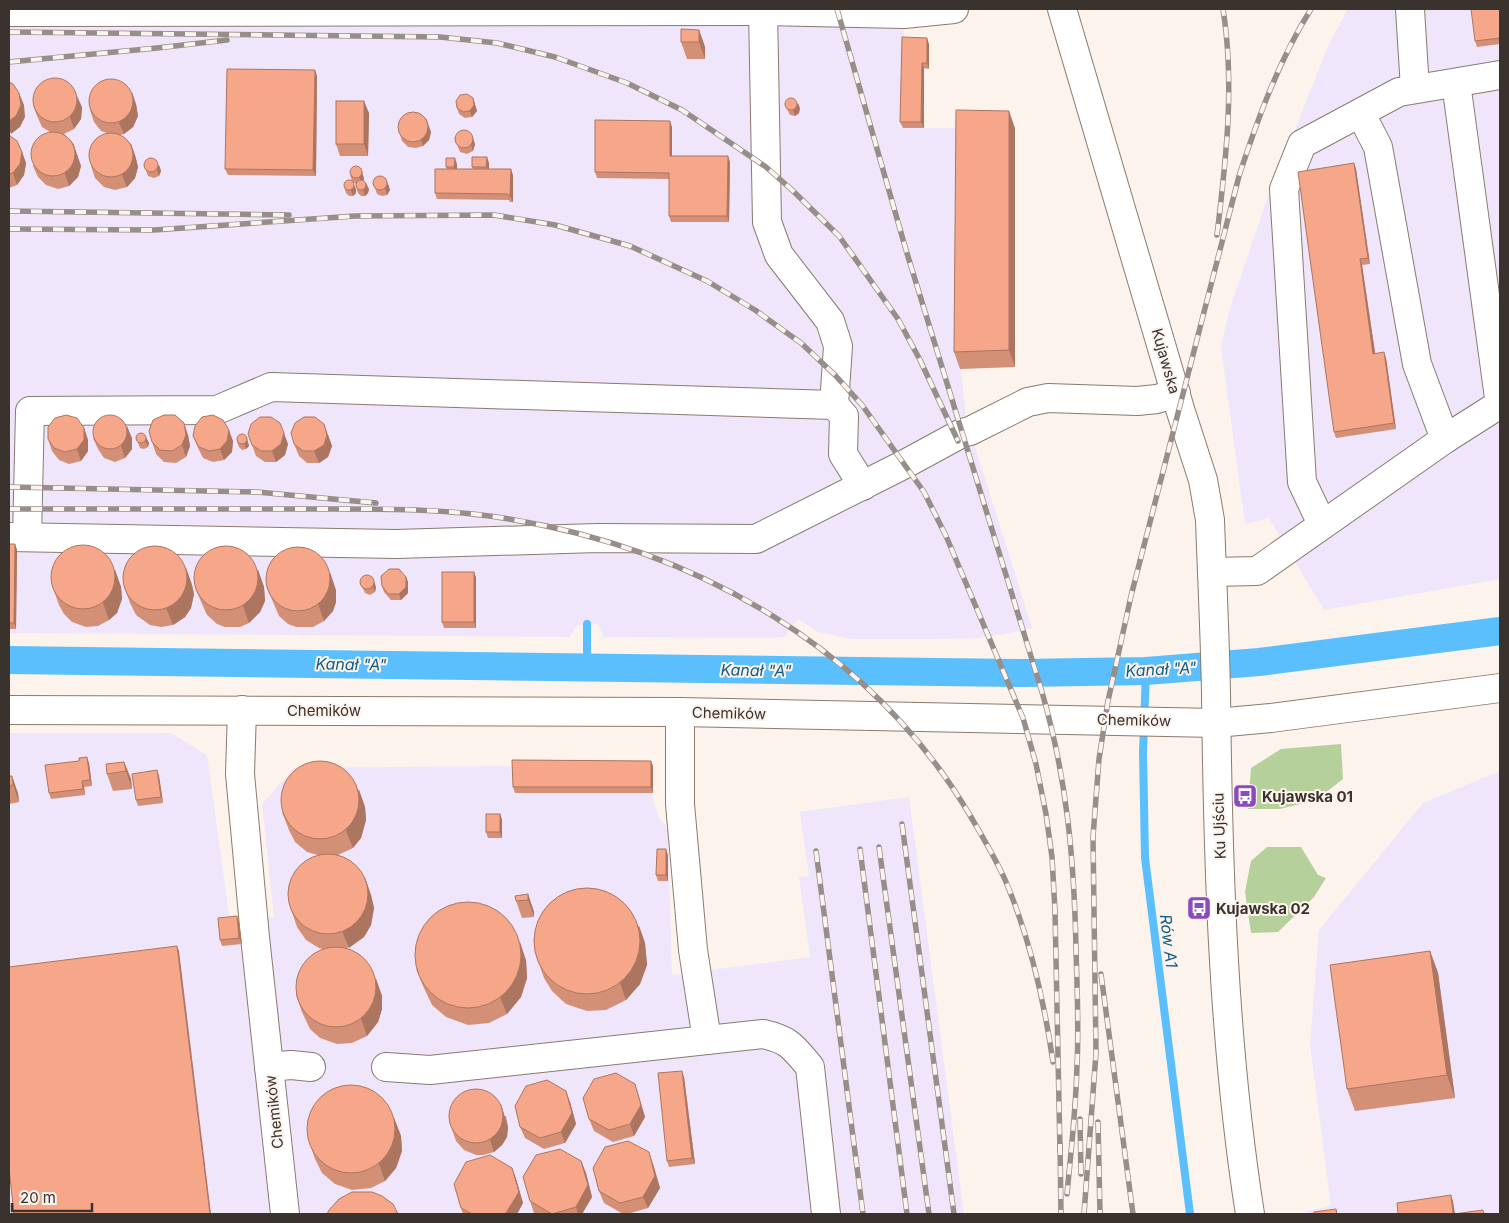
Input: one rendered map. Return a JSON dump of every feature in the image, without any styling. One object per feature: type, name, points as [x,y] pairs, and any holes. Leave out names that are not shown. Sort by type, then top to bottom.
[{"type":"street","points":[[9,12],[763,10],[904,14],[954,9]]},
{"type":"street","name":"Kujawska","points":[[1062,9],[1203,480],[1210,520],[1216,723]]},
{"type":"street","points":[[1410,9],[1415,89]]},
{"type":"street","points":[[763,10],[767,222],[779,255],[830,321],[838,346],[834,405]]},
{"type":"street","points":[[1322,524],[1302,482],[1284,189],[1302,144],[1399,92],[1500,75]]},
{"type":"street","points":[[1212,572],[1257,571],[1445,439],[1500,404],[1456,83]]},
{"type":"street","points":[[1361,114],[1378,147],[1417,364],[1445,439]]},
{"type":"street","points":[[862,486],[844,454],[844,416],[834,405],[271,387],[217,410],[30,411],[18,537],[396,544],[598,538],[756,539],[862,486],[905,464],[962,433],[1028,402],[1048,398],[1157,399],[1176,393]]},
{"type":"street","points":[[1216,723],[1271,718],[1500,688]]},
{"type":"street","name":"Chemików","points":[[9,710],[680,712],[1216,723]]},
{"type":"street","name":"Chemików","points":[[242,710],[240,774],[255,936],[285,1214]]},
{"type":"street","points":[[680,712],[680,804],[694,950],[707,1040]]},
{"type":"street","name":"Ku Ujściu","points":[[1216,723],[1225,995],[1244,1175],[1250,1214]]},
{"type":"street","points":[[386,1067],[430,1070],[763,1034],[781,1038],[794,1048],[810,1067],[826,1214]]},
{"type":"street","points":[[269,1067],[291,1065],[311,1067]]},
{"type":"shaded area","points":[[9,9],[904,9],[904,43],[929,44],[929,69],[924,69],[924,128],[1015,128],[1015,367],[961,369],[965,409],[970,431],[1032,628],[979,638],[930,639],[852,639],[818,632],[798,619],[784,637],[772,638],[604,637],[598,624],[577,625],[570,637],[9,633]]},
{"type":"shaded area","points":[[1348,9],[1500,9],[1500,579],[1324,610],[1269,518],[1245,524],[1221,347],[1229,311],[1266,202],[1329,44]]},
{"type":"shaded area","points":[[9,733],[171,733],[207,755],[230,922],[274,917],[262,804],[294,768],[653,766],[653,801],[659,818],[668,832],[672,975],[810,957],[799,877],[809,876],[800,812],[909,797],[964,1214],[9,1214]]},
{"type":"shaded area","points":[[1500,771],[1500,1214],[1307,1214],[1307,1211],[1331,1206],[1310,1045],[1319,930],[1423,803]]},
{"type":"green space","points":[[1341,744],[1343,779],[1316,800],[1280,809],[1248,809],[1251,768],[1281,749]]},
{"type":"green space","points":[[1267,847],[1301,847],[1318,875],[1326,878],[1314,897],[1278,932],[1251,933],[1245,892],[1251,861]]},
{"type":"building","points":[[1471,9],[1500,9],[1500,38],[1475,41]]},
{"type":"building","points":[[681,29],[699,30],[699,42],[681,42]]},
{"type":"building","points":[[902,37],[927,38],[927,63],[922,63],[921,122],[900,122]]},
{"type":"building","points":[[227,69],[315,70],[313,170],[225,169]]},
{"type":"building","points":[[59,78],[71,84],[76,91],[76,109],[71,116],[64,121],[51,122],[43,119],[36,112],[33,96],[36,88],[43,81]]},
{"type":"building","points":[[115,79],[127,85],[132,92],[132,110],[127,117],[120,122],[107,123],[99,120],[92,113],[89,97],[92,89],[99,82]]},
{"type":"building","points":[[9,82],[13,84],[19,93],[21,105],[16,116],[9,121]]},
{"type":"building","points":[[467,94],[473,98],[474,105],[470,111],[463,112],[457,108],[456,101],[460,95]]},
{"type":"building","points":[[791,98],[797,104],[791,110],[785,104]]},
{"type":"building","points":[[336,101],[364,101],[364,144],[336,144]]},
{"type":"building","points":[[956,110],[1009,111],[1009,350],[954,352]]},
{"type":"building","points":[[413,112],[424,116],[428,127],[424,138],[413,142],[402,138],[398,127],[402,116]]},
{"type":"building","points":[[595,120],[670,121],[670,156],[728,156],[727,216],[669,216],[669,173],[595,172]]},
{"type":"building","points":[[464,130],[470,133],[473,139],[470,145],[464,148],[458,145],[455,139],[458,133]]},
{"type":"building","points":[[57,132],[69,138],[74,145],[74,163],[69,170],[62,175],[49,176],[41,173],[34,166],[31,150],[34,142],[41,135]]},
{"type":"building","points":[[115,133],[127,139],[132,146],[132,164],[127,171],[120,176],[107,177],[99,174],[92,167],[89,151],[92,143],[99,136]]},
{"type":"building","points":[[9,135],[17,141],[22,152],[20,164],[13,173],[9,174]]},
{"type":"building","points":[[472,157],[487,157],[486,167],[472,167]]},
{"type":"building","points":[[151,158],[156,160],[158,165],[156,170],[151,172],[146,170],[144,165],[146,160]]},
{"type":"building","points":[[446,158],[455,158],[454,167],[446,167]]},
{"type":"building","points":[[1354,163],[1368,258],[1360,259],[1373,354],[1384,352],[1394,423],[1334,432],[1298,172]]},
{"type":"building","points":[[354,166],[358,166],[362,172],[358,178],[354,178],[350,174],[350,170]]},
{"type":"building","points":[[435,169],[511,169],[510,196],[508,194],[435,193]]},
{"type":"building","points":[[377,176],[383,176],[387,183],[383,190],[377,190],[373,186],[373,180]]},
{"type":"building","points":[[347,180],[351,180],[354,185],[353,189],[347,190],[344,187],[344,183]]},
{"type":"building","points":[[359,180],[363,180],[366,185],[365,189],[359,190],[356,187],[356,183]]},
{"type":"building","points":[[66,415],[77,418],[84,428],[84,440],[77,449],[65,452],[54,448],[48,439],[48,427],[55,418]]},
{"type":"building","points":[[110,415],[117,416],[122,420],[126,425],[126,439],[122,444],[117,448],[110,449],[103,448],[98,444],[94,439],[93,432],[94,425],[98,420],[103,416]]},
{"type":"building","points":[[164,415],[175,415],[184,423],[186,435],[182,445],[172,451],[160,450],[152,442],[149,431],[153,420]]},
{"type":"building","points":[[213,415],[223,420],[229,430],[227,441],[220,449],[209,451],[199,447],[193,436],[195,426],[202,417]]},
{"type":"building","points":[[260,417],[271,417],[280,423],[284,433],[281,444],[272,451],[261,451],[252,445],[248,434],[251,424]]},
{"type":"building","points":[[304,417],[315,417],[324,424],[327,435],[324,445],[314,451],[303,451],[294,444],[291,433],[295,423]]},
{"type":"building","points":[[139,433],[143,433],[146,438],[145,442],[139,443],[136,440],[136,436]]},
{"type":"building","points":[[240,434],[244,434],[247,439],[246,443],[240,444],[237,441],[237,437]]},
{"type":"building","points":[[9,544],[15,544],[14,623],[9,623]]},
{"type":"building","points":[[83,545],[95,547],[106,554],[113,565],[115,577],[113,589],[106,600],[95,607],[83,609],[71,607],[60,600],[53,589],[51,577],[53,565],[60,554],[71,547]]},
{"type":"building","points":[[155,546],[173,551],[178,555],[182,560],[187,578],[182,596],[178,601],[173,605],[155,610],[137,605],[132,601],[128,596],[123,578],[128,560],[132,555],[137,551]]},
{"type":"building","points":[[226,546],[238,548],[249,555],[256,566],[258,578],[256,590],[249,601],[238,608],[226,610],[214,608],[203,601],[196,590],[194,578],[196,566],[203,555],[214,548]]},
{"type":"building","points":[[298,547],[310,549],[321,556],[328,567],[330,579],[328,591],[321,602],[310,609],[298,611],[286,609],[275,602],[268,591],[266,579],[268,567],[275,556],[286,549]]},
{"type":"building","points":[[389,569],[399,569],[406,577],[406,587],[399,594],[388,594],[382,586],[381,576]]},
{"type":"building","points":[[442,572],[474,572],[474,622],[442,622]]},
{"type":"building","points":[[367,575],[372,577],[374,582],[372,587],[367,589],[362,587],[360,582],[362,577]]},
{"type":"building","points":[[87,757],[90,780],[82,781],[83,789],[49,793],[45,765],[79,761],[79,758]]},
{"type":"building","points":[[512,760],[651,761],[651,787],[513,787]]},
{"type":"building","points":[[312,761],[328,761],[342,767],[353,778],[359,792],[359,808],[353,822],[342,833],[328,839],[312,839],[298,833],[287,822],[281,808],[281,792],[287,778],[298,767]]},
{"type":"building","points":[[124,762],[126,771],[107,774],[106,764]]},
{"type":"building","points":[[157,770],[161,797],[136,800],[132,774]]},
{"type":"building","points":[[9,776],[12,776],[13,785],[9,786]]},
{"type":"building","points":[[486,814],[500,814],[500,832],[486,832]]},
{"type":"building","points":[[657,849],[666,849],[666,875],[656,875]]},
{"type":"building","points":[[328,854],[343,857],[356,866],[365,879],[368,894],[365,909],[356,922],[343,931],[328,934],[313,931],[300,922],[291,909],[288,894],[291,879],[300,866],[313,857]]},
{"type":"building","points":[[587,888],[607,892],[624,904],[636,921],[640,941],[636,961],[624,978],[607,990],[587,994],[567,990],[550,978],[538,961],[534,941],[538,921],[550,904],[567,892]]},
{"type":"building","points":[[528,894],[528,900],[516,901],[515,896]]},
{"type":"building","points":[[468,902],[488,906],[505,918],[517,935],[521,955],[517,975],[505,992],[488,1004],[468,1008],[448,1004],[431,992],[419,975],[415,955],[419,935],[431,918],[448,906]]},
{"type":"building","points":[[237,916],[239,938],[220,940],[218,918]]},
{"type":"building","points":[[177,946],[210,1214],[14,1214],[9,1168],[9,967]]},
{"type":"building","points":[[336,947],[351,950],[364,959],[373,972],[376,987],[373,1002],[364,1015],[351,1024],[336,1027],[321,1024],[308,1015],[299,1002],[296,987],[299,972],[308,959],[321,950]]},
{"type":"building","points":[[1430,951],[1447,1075],[1347,1089],[1330,965]]},
{"type":"building","points":[[682,1071],[692,1158],[667,1161],[658,1073]]},
{"type":"building","points":[[616,1073],[635,1084],[641,1105],[630,1124],[609,1130],[589,1119],[583,1098],[594,1079]]},
{"type":"building","points":[[547,1080],[566,1091],[572,1113],[561,1132],[540,1138],[520,1127],[515,1106],[526,1086]]},
{"type":"building","points":[[351,1085],[368,1089],[382,1098],[391,1112],[395,1129],[391,1146],[382,1160],[368,1169],[351,1173],[334,1169],[320,1160],[311,1146],[307,1129],[311,1112],[320,1098],[334,1089]]},
{"type":"building","points":[[471,1089],[481,1089],[491,1093],[499,1101],[503,1116],[499,1131],[491,1139],[481,1143],[471,1143],[461,1139],[453,1131],[449,1121],[449,1111],[453,1101],[461,1093]]},
{"type":"building","points":[[628,1141],[649,1152],[655,1176],[643,1197],[620,1203],[599,1191],[593,1168],[605,1147]]},
{"type":"building","points":[[560,1149],[581,1161],[588,1185],[576,1207],[552,1214],[530,1201],[523,1177],[536,1155]]},
{"type":"building","points":[[490,1155],[512,1168],[519,1192],[506,1213],[472,1214],[461,1208],[454,1184],[466,1162]]},
{"type":"building","points":[[352,1192],[372,1192],[382,1196],[393,1204],[398,1214],[327,1214],[339,1199]]},
{"type":"building","points":[[1451,1195],[1453,1214],[1398,1214],[1397,1203]]},
{"type":"building","points":[[1336,1209],[1337,1214],[1314,1214],[1314,1212]]},
{"type":"building","points":[[1483,1210],[1484,1214],[1454,1214]]},
{"type":"waterway","points":[[587,624],[587,667]]},
{"type":"waterway","name":"Kanał \"A\"","points":[[9,660],[1022,673],[1146,671],[1259,662],[1500,631]]},
{"type":"waterway","name":"Rów A1","points":[[1146,671],[1143,752],[1145,858],[1190,1214]]},
{"type":"railway","points":[[837,9],[906,250],[1042,692],[1058,756],[1071,850],[1078,1006],[1076,1098],[1067,1194]]},
{"type":"railway","points":[[1217,235],[1226,150],[1229,94],[1227,37],[1223,9]]},
{"type":"railway","points":[[1084,1214],[1096,1053],[1093,837],[1099,759],[1108,701],[1131,596],[1239,176],[1279,69],[1299,28],[1311,9]]},
{"type":"railway","points":[[9,32],[440,37],[497,43],[555,57],[627,83],[682,110],[766,167],[839,236],[898,319],[920,360],[958,441]]},
{"type":"railway","points":[[9,62],[227,40]]},
{"type":"railway","points":[[9,211],[289,215]]},
{"type":"railway","points":[[9,229],[154,230],[355,216],[494,215],[555,225],[630,246],[707,281],[755,310],[801,343],[835,375],[862,405],[924,492],[946,536],[1023,718],[1036,764],[1052,857],[1055,911],[1060,1151]]},
{"type":"railway","points":[[9,487],[257,492],[376,503]]},
{"type":"railway","points":[[9,509],[376,509],[456,512],[509,519],[579,534],[647,555],[712,583],[774,617],[831,657],[884,704],[930,757],[971,817],[994,857],[1015,904],[1035,970],[1053,1062]]},
{"type":"railway","points":[[902,824],[954,1214]]},
{"type":"railway","points":[[879,847],[929,1214]]},
{"type":"railway","points":[[860,849],[907,1214]]},
{"type":"railway","points":[[816,851],[863,1214]]},
{"type":"railway","points":[[1101,974],[1133,1214]]},
{"type":"railway","points":[[1080,1119],[1081,1174]]},
{"type":"railway","points":[[1098,1122],[1100,1214]]},
{"type":"railway","points":[[1060,1144],[1061,1214]]},
{"type":"place","name":"Kujawska 01","points":[[1245,796]]},
{"type":"place","name":"Kujawska 02","points":[[1199,908]]}]
